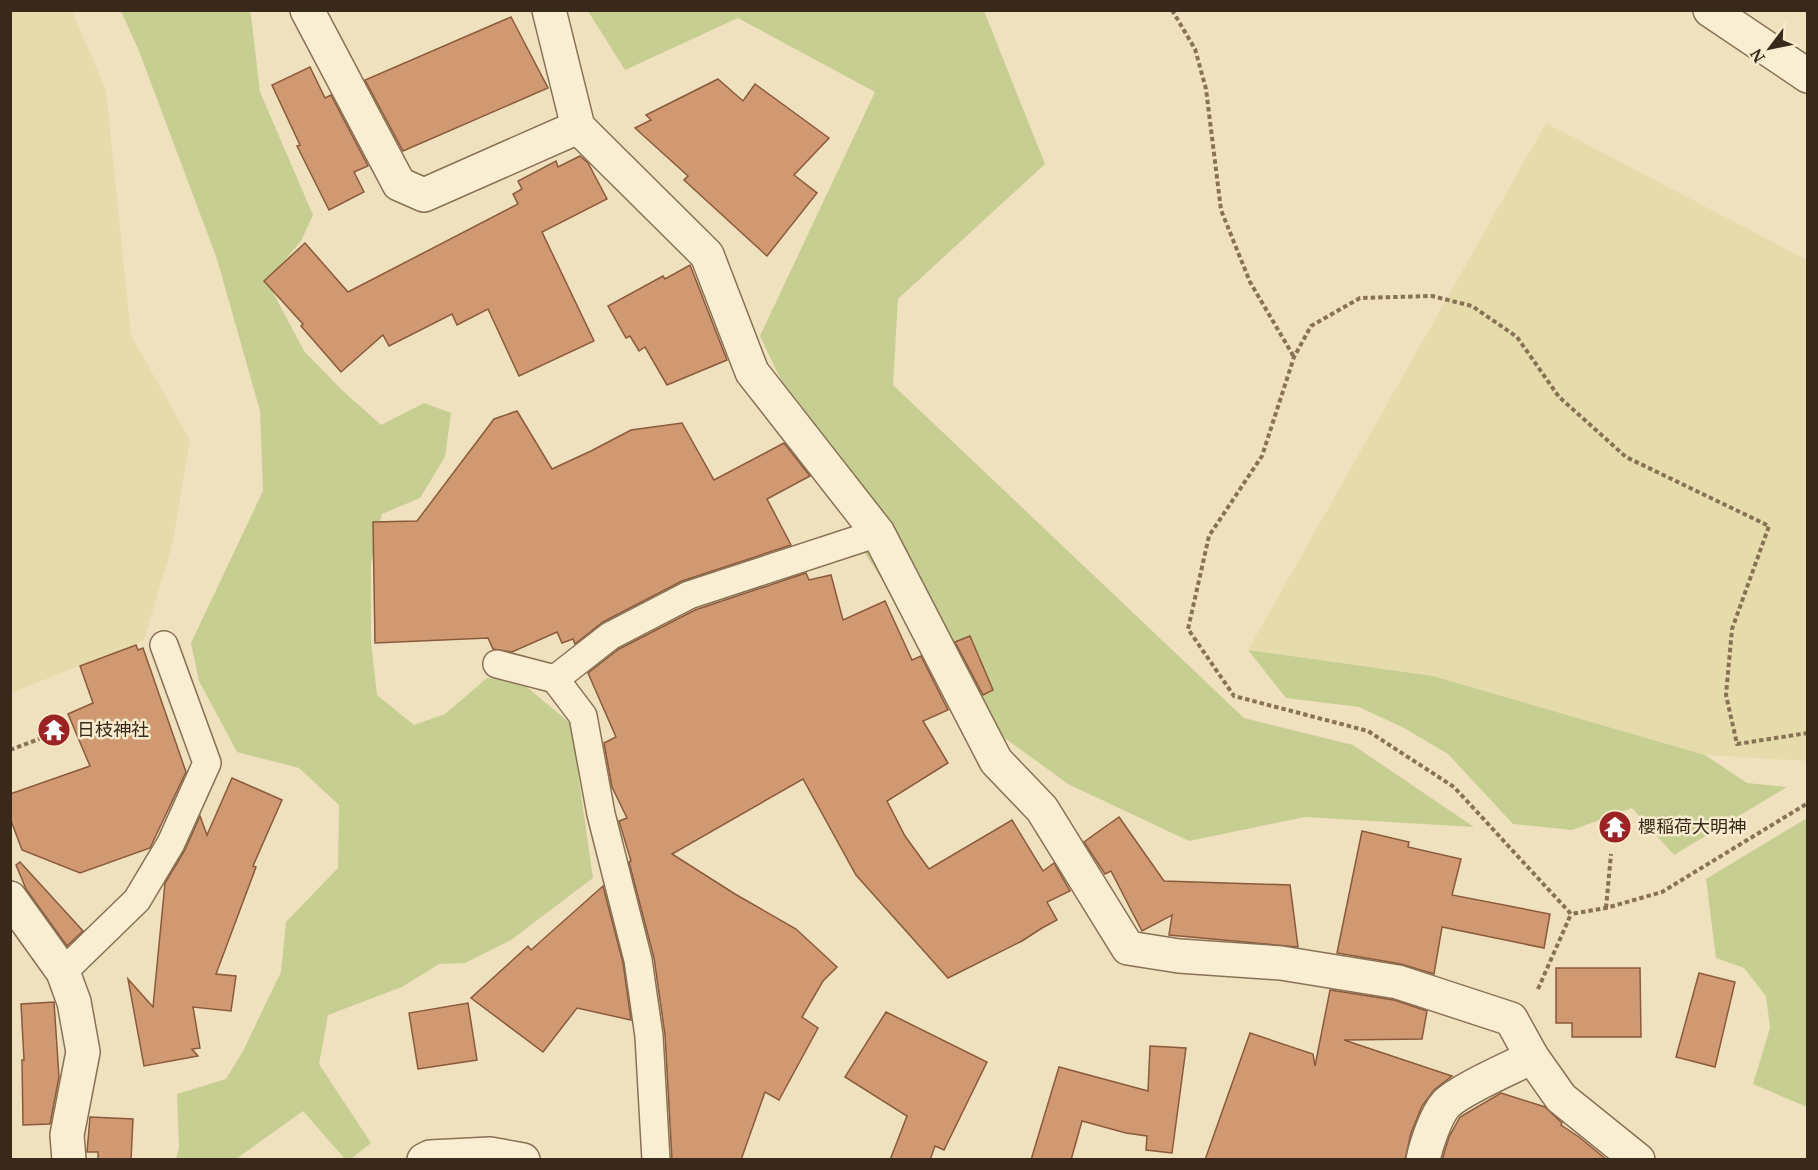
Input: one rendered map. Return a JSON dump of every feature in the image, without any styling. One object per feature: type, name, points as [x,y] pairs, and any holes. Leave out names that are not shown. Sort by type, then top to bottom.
[{"type":"street","points":[[307,10],[399,184],[424,195],[578,127]]},
{"type":"street","points":[[549,10],[578,127],[707,255],[753,372],[878,533],[996,761],[1041,809],[1128,948],[1179,956],[1281,963],[1398,982],[1511,1019],[1532,1057],[1561,1098],[1638,1160]]},
{"type":"street","points":[[1710,10],[1808,76]]},
{"type":"street","points":[[10,898],[63,972],[74,1002],[84,1052],[68,1135],[69,1160]]},
{"type":"street","points":[[1423,1160],[1434,1126],[1446,1105],[1460,1094],[1532,1057]]},
{"type":"street","points":[[424,1160],[430,1157],[490,1154],[524,1160]]},
{"type":"lane","points":[[555,679],[610,636],[690,595],[878,533]]},
{"type":"lane","points":[[63,972],[137,900],[171,843],[207,764],[164,645]]},
{"type":"lane","points":[[497,663],[555,679],[583,716],[602,814],[638,960],[649,1036],[656,1160]]},
{"type":"path","points":[[1172,10],[1195,49],[1206,89],[1221,210],[1250,282],[1294,357]]},
{"type":"path","points":[[1570,914],[1454,787],[1368,731],[1233,696],[1188,629],[1209,536],[1262,456],[1294,357],[1311,326],[1360,298],[1432,296],[1472,306],[1517,338],[1559,397],[1626,457],[1769,526],[1732,629],[1726,695],[1737,744],[1808,733]]},
{"type":"path","points":[[10,750],[60,731]]},
{"type":"path","points":[[1570,914],[1606,908],[1662,892],[1808,804]]},
{"type":"path","points":[[1606,908],[1611,854]]},
{"type":"path","points":[[1511,1019],[1538,990],[1570,914]]},
{"type":"shaded area","points":[[11,10],[72,11],[106,90],[131,335],[190,440],[172,546],[144,640],[11,693]]},
{"type":"shaded area","points":[[1546,123],[1807,260],[1807,761],[1705,755],[1433,676],[1248,650]]},
{"type":"green space","points":[[121,11],[249,11],[260,92],[313,215],[301,241],[267,281],[304,351],[381,425],[424,403],[451,413],[445,457],[420,498],[382,514],[371,564],[371,642],[377,695],[414,725],[445,714],[487,678],[521,682],[571,724],[593,878],[511,940],[465,963],[439,964],[402,987],[328,1015],[319,1064],[371,1143],[351,1159],[345,1159],[303,1111],[236,1159],[176,1159],[179,1148],[177,1094],[226,1079],[243,1051],[281,972],[286,922],[338,868],[339,805],[299,768],[237,752],[199,681],[191,643],[263,491],[260,411],[217,259],[139,51]]},
{"type":"green space","points":[[588,11],[984,11],[1045,164],[898,299],[893,385],[1244,718],[1353,745],[1474,827],[1305,817],[1189,841],[1068,784],[969,712],[862,549],[760,336],[875,92],[738,18],[625,70]]},
{"type":"green space","points":[[1248,650],[1433,676],[1705,755],[1747,783],[1787,787],[1674,855],[1632,808],[1572,830],[1513,824],[1448,754],[1404,728],[1359,707],[1286,698]]},
{"type":"green space","points":[[1807,818],[1807,1107],[1753,1084],[1770,1028],[1766,996],[1744,968],[1716,958],[1706,879]]},
{"type":"building","points":[[511,17],[548,88],[403,151],[365,80]]},
{"type":"building","points":[[310,67],[325,98],[331,95],[368,166],[354,172],[364,192],[329,210],[297,146],[300,145],[272,85]]},
{"type":"building","points":[[718,79],[743,101],[755,84],[829,138],[794,175],[817,193],[767,256],[684,180],[688,176],[635,128],[651,120],[646,115]]},
{"type":"building","points":[[580,156],[588,163],[607,199],[542,232],[594,341],[519,376],[488,309],[457,325],[452,314],[389,346],[383,335],[341,372],[301,326],[303,324],[264,281],[305,243],[348,292],[518,204],[513,194],[522,189],[518,181],[556,161],[558,167]]},
{"type":"building","points":[[690,265],[727,360],[667,385],[645,347],[639,351],[630,336],[626,338],[608,306],[663,276],[665,279]]},
{"type":"building","points":[[517,411],[552,469],[631,430],[682,423],[714,480],[784,443],[810,476],[767,499],[791,545],[682,581],[603,622],[575,644],[573,639],[562,643],[557,632],[512,652],[493,649],[488,638],[375,643],[373,522],[417,521],[494,419]]},
{"type":"building","points":[[806,573],[809,580],[831,575],[843,620],[885,601],[912,660],[921,656],[948,710],[923,721],[948,763],[887,801],[905,836],[929,869],[1012,820],[1043,871],[1054,863],[1070,891],[1047,902],[1057,920],[1022,941],[948,978],[856,875],[803,779],[672,854],[796,929],[837,967],[823,981],[802,1017],[818,1028],[779,1100],[765,1092],[741,1160],[672,1160],[665,1035],[654,958],[619,821],[627,818],[612,787],[604,743],[616,737],[588,673],[619,649],[695,610]]},
{"type":"building","points":[[970,636],[993,690],[983,695],[955,642]]},
{"type":"building","points":[[136,645],[138,650],[143,648],[186,772],[150,848],[80,873],[22,850],[10,818],[10,794],[90,766],[68,714],[93,703],[80,666]]},
{"type":"building","points":[[232,778],[282,800],[253,866],[256,867],[216,974],[236,976],[231,1011],[193,1007],[200,1048],[192,1049],[198,1056],[144,1066],[128,979],[153,1007],[165,883],[185,850],[200,816],[207,835]]},
{"type":"building","points":[[1119,817],[1164,881],[1290,885],[1298,947],[1169,935],[1172,915],[1142,931],[1111,871],[1105,874],[1084,842]]},
{"type":"building","points":[[1362,831],[1409,842],[1408,847],[1461,859],[1452,895],[1550,914],[1544,948],[1442,927],[1434,974],[1401,964],[1337,953]]},
{"type":"building","points":[[20,862],[83,931],[67,946],[26,889],[16,865]]},
{"type":"building","points":[[603,886],[623,963],[631,1020],[577,1008],[543,1052],[471,998],[528,946],[531,950]]},
{"type":"building","points":[[1556,968],[1640,968],[1641,1037],[1572,1037],[1572,1023],[1556,1023]]},
{"type":"building","points":[[1699,973],[1735,982],[1715,1067],[1676,1057]]},
{"type":"building","points":[[1330,990],[1394,1000],[1427,1011],[1422,1039],[1344,1040],[1452,1076],[1434,1090],[1422,1106],[1411,1133],[1405,1160],[1205,1160],[1250,1033],[1313,1054],[1315,1066]]},
{"type":"building","points":[[54,1002],[59,1077],[50,1124],[23,1125],[22,1060],[24,1060],[21,1004]]},
{"type":"building","points":[[468,1003],[477,1060],[418,1069],[409,1013]]},
{"type":"building","points":[[886,1012],[987,1062],[944,1150],[935,1146],[930,1160],[890,1160],[907,1116],[845,1077]]},
{"type":"building","points":[[1150,1046],[1186,1048],[1172,1153],[1146,1150],[1147,1136],[1082,1121],[1071,1160],[1031,1160],[1059,1067],[1148,1091]]},
{"type":"building","points":[[1501,1093],[1545,1107],[1562,1123],[1561,1125],[1607,1160],[1442,1160],[1449,1137],[1460,1117]]},
{"type":"building","points":[[90,1117],[133,1119],[131,1160],[98,1160],[98,1152],[87,1152]]},
{"type":"place","name":"日枝神社","points":[[54,730]]},
{"type":"place","name":"櫻稲荷大明神","points":[[1615,827]]}]
